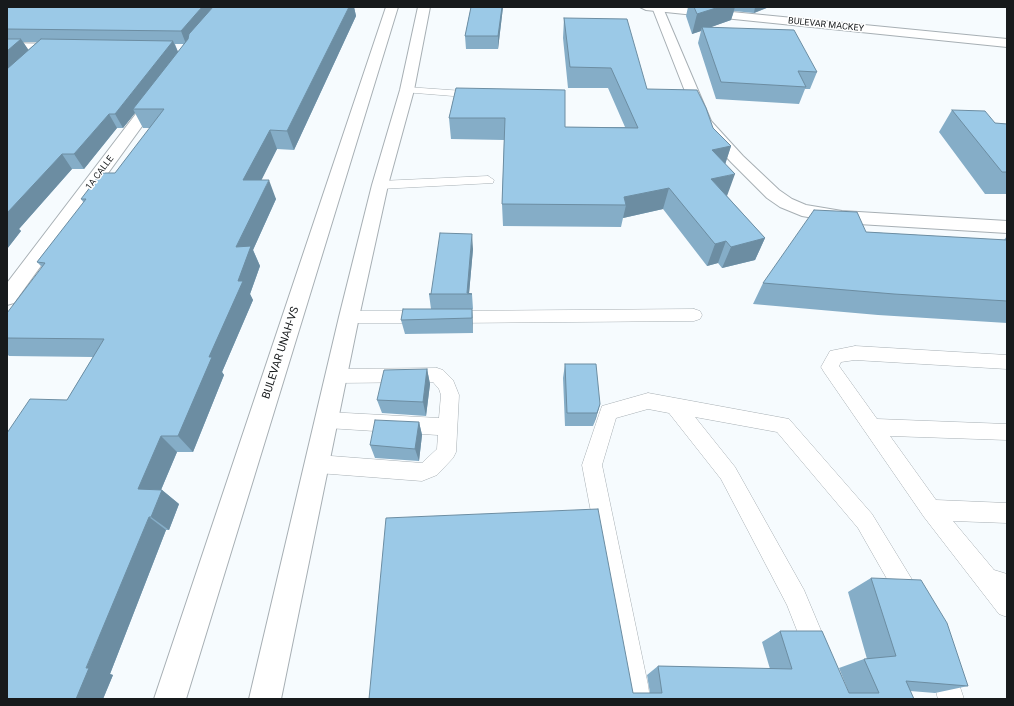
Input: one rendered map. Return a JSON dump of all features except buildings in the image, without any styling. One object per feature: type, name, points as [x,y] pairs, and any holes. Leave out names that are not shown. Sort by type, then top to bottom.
[{"type":"main road","name":"BULEVAR UNAH-VS","points":[[170,699],[392,7]]},
{"type":"main road","points":[[265,699],[318,464],[349,317],[380,185],[406,90],[424,7]]},
{"type":"main road","points":[[651,7],[704,122],[712,133],[737,159],[773,194],[786,203],[802,210],[842,217],[1007,227]]},
{"type":"main road","name":"BULEVAR MACKEY","points":[[651,7],[1007,43]]},
{"type":"main road","points":[[7,47],[76,48]]},
{"type":"main road","points":[[29,62],[46,48]]},
{"type":"main road","name":"1A CALLE","points":[[7,298],[166,85]]},
{"type":"lane","points":[[406,90],[490,96]]},
{"type":"lane","points":[[380,185],[488,180]]},
{"type":"lane","points":[[349,317],[694,315]]},
{"type":"lane","points":[[1007,362],[855,353],[836,356],[830,367],[931,510],[997,582],[1007,606]]},
{"type":"lane","points":[[318,464],[422,472],[430,469],[446,452],[450,395],[447,385],[437,375],[336,376]]},
{"type":"lane","points":[[637,699],[636,685],[592,465],[609,412],[648,401],[782,424],[865,521],[921,616]]},
{"type":"lane","points":[[675,406],[728,473],[796,598],[826,670]]},
{"type":"lane","points":[[327,420],[448,427]]},
{"type":"lane","points":[[872,427],[1007,432]]},
{"type":"lane","points":[[931,510],[1007,513]]},
{"type":"lane","points":[[936,650],[951,699]]}]
